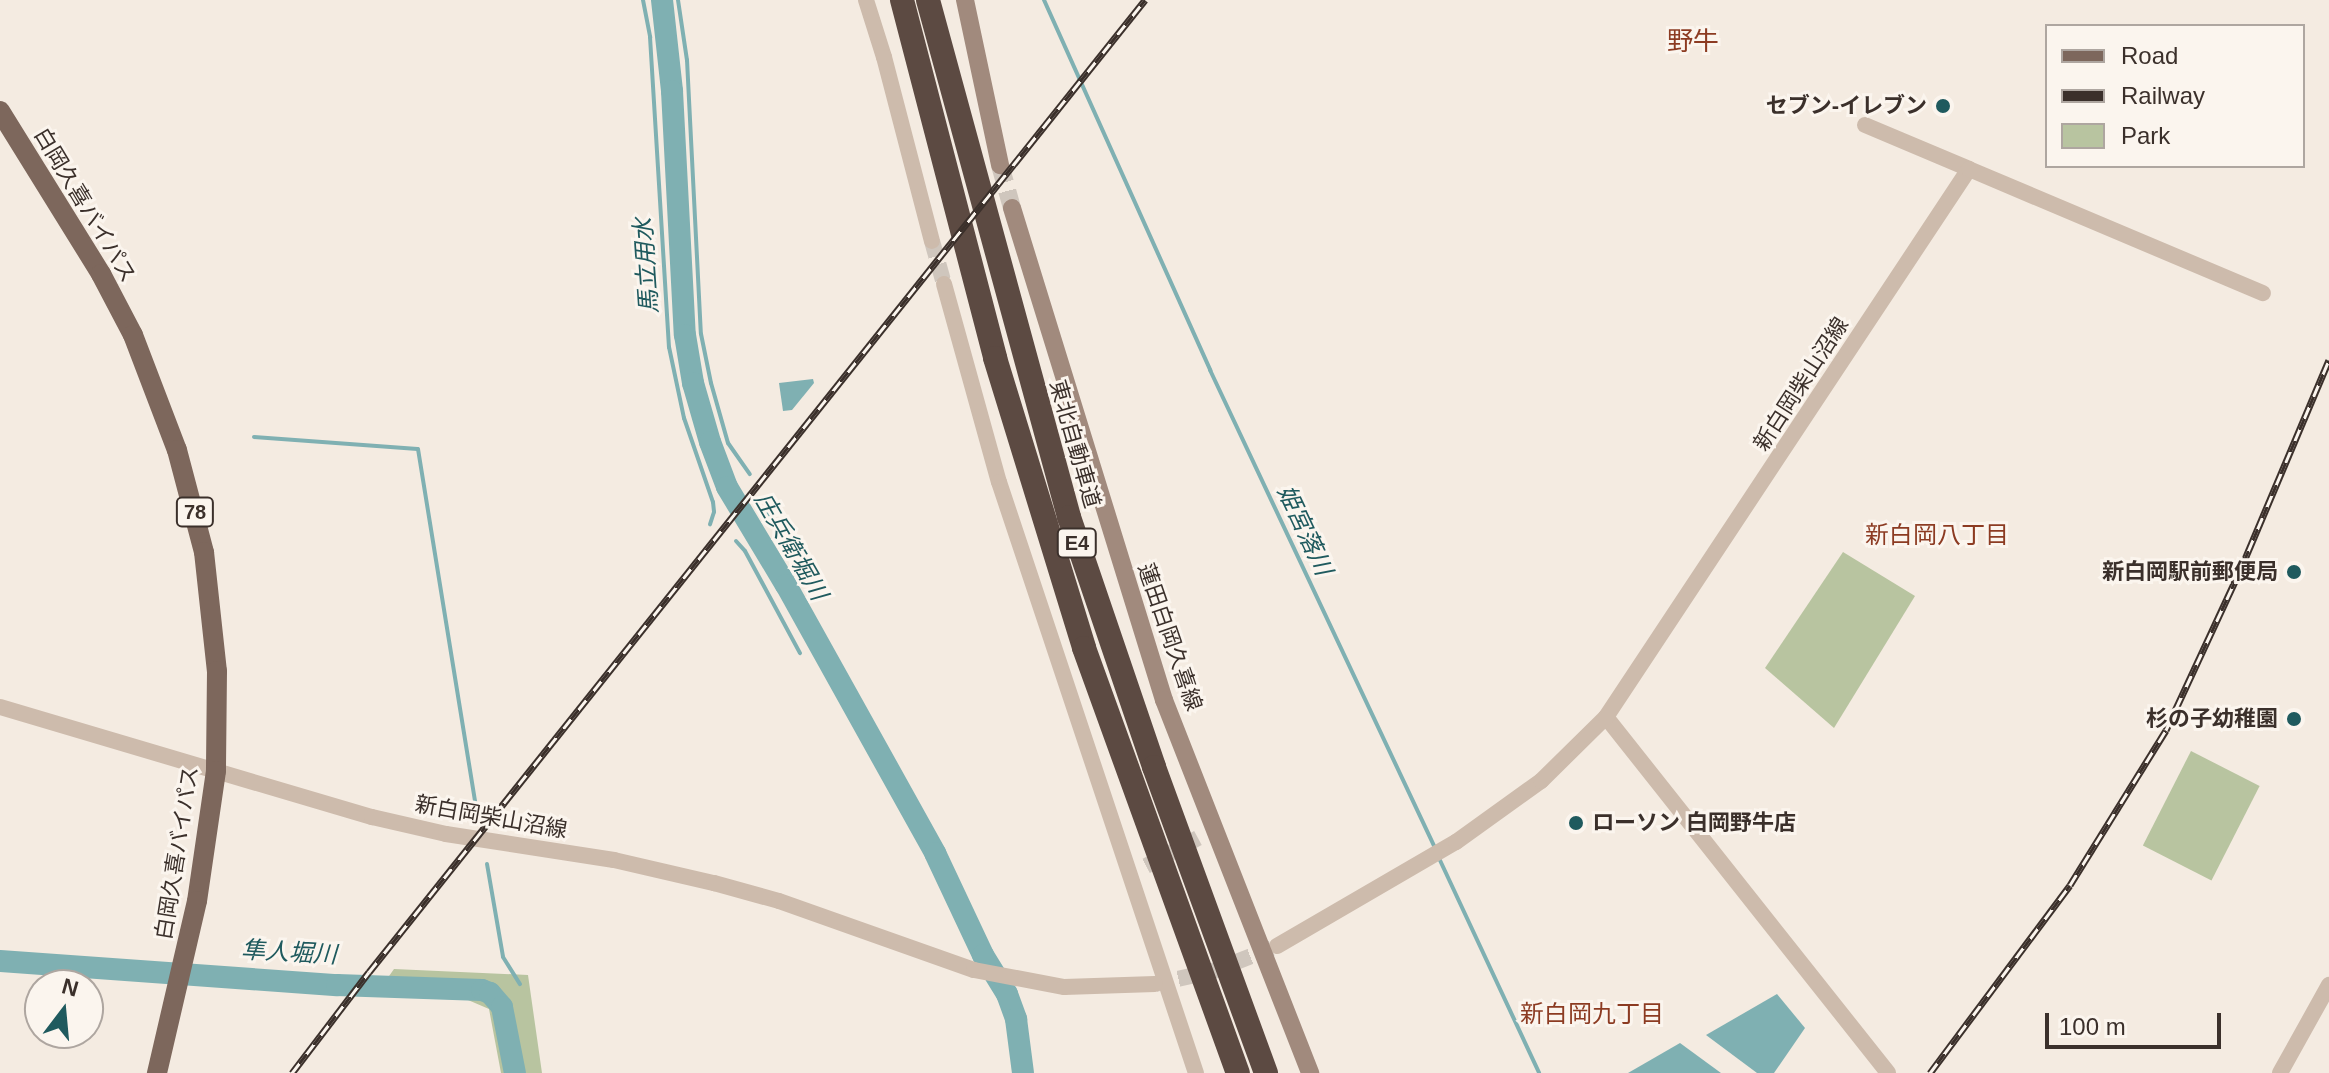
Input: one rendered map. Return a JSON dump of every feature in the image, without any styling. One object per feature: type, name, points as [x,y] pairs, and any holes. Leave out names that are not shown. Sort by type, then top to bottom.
[{"type":"highway","name":"E4","points":[[902,0],[995,358],[1084,648],[1238,1073]]},
{"type":"highway","name":"東北自動車道","points":[[928,0],[1069,517],[1159,782],[1266,1073]]},
{"type":"main road","points":[[965,0],[1000,165]]},
{"type":"main road","name":"白岡久喜バイパス","points":[[0,111],[119,308],[145,362],[177,450],[196,518],[209,586],[217,671],[216,771],[203,867],[157,1073]]},
{"type":"main road","name":"蓮田白岡久喜線","points":[[1012,208],[1164,700],[1310,1073]]},
{"type":"street","points":[[866,0],[932,241]]},
{"type":"street","points":[[1865,125],[2263,293]]},
{"type":"street","name":"新白岡柴山沼線","points":[[1277,946],[1448,847],[1541,781],[1606,717],[1969,169]]},
{"type":"street","points":[[944,284],[999,482],[1196,1073]]},
{"type":"street","name":"新白岡柴山沼線","points":[[0,707],[351,812],[433,831],[614,860],[714,883],[779,901],[974,970],[1015,980],[1085,988],[1155,984]]},
{"type":"street","points":[[1606,717],[1888,1073]]},
{"type":"street","points":[[2280,1073],[2329,985]]},
{"type":"green space","points":[[1843,552],[1915,596],[1834,728],[1765,668]]},
{"type":"green space","points":[[2191,751],[2260,786],[2211,880],[2143,845]]},
{"type":"green space","points":[[394,969],[528,975],[542,1073],[501,1073],[489,1009],[468,1000],[375,996]]},
{"type":"water","points":[[813,379],[814,383],[792,410],[783,411],[779,383]]},
{"type":"water","points":[[1777,994],[1805,1028],[1774,1073],[1757,1073],[1706,1035]]},
{"type":"water","points":[[1680,1043],[1721,1073],[1628,1073]]},
{"type":"waterway","name":"馬立用水","points":[[643,0],[650,37],[669,347],[684,418],[713,502],[710,524]]},
{"type":"waterway","name":"庄兵衛堀川","points":[[662,0],[672,91],[685,335],[693,383],[710,442],[727,487],[786,585],[935,853],[983,955],[1007,994],[1016,1019],[1023,1073]]},
{"type":"waterway","points":[[678,0],[687,60],[701,334],[728,443],[750,474]]},
{"type":"waterway","name":"姫宮落川","points":[[1044,0],[1210,370],[1435,848]]},
{"type":"waterway","points":[[254,437],[418,449],[477,812]]},
{"type":"waterway","points":[[764,509],[804,583]]},
{"type":"waterway","name":"馬立用水","points":[[736,541],[745,551],[800,653]]},
{"type":"waterway","name":"姫宮落川","points":[[1438,856],[1539,1073]]},
{"type":"waterway","points":[[487,864],[503,957],[520,984]]},
{"type":"waterway","name":"隼人堀川","points":[[0,961],[337,985],[482,990],[490,993],[502,1007],[515,1073]]},
{"type":"tunnel","points":[[1000,165],[1012,208]]},
{"type":"tunnel","points":[[932,241],[944,284]]},
{"type":"tunnel","points":[[1146,866],[1198,838]]},
{"type":"tunnel","points":[[1155,984],[1213,971],[1272,948]]},
{"type":"railway","points":[[292,1073],[369,972],[1145,0]]},
{"type":"railway","points":[[1930,1073],[2070,885],[2166,730],[2239,573],[2329,360]]},
{"type":"place","name":"セブン-イレブン","points":[[1943,106]]},
{"type":"place","name":"新白岡駅前郵便局","points":[[2294,572]]},
{"type":"place","name":"杉の子幼稚園","points":[[2294,719]]},
{"type":"place","name":"ローソン 白岡野牛店","points":[[1576,823]]},
{"type":"district","name":"野牛","points":[[1693,42]]},
{"type":"district","name":"新白岡八丁目","points":[[1937,535]]},
{"type":"district","name":"新白岡九丁目","points":[[1592,1014]]}]
